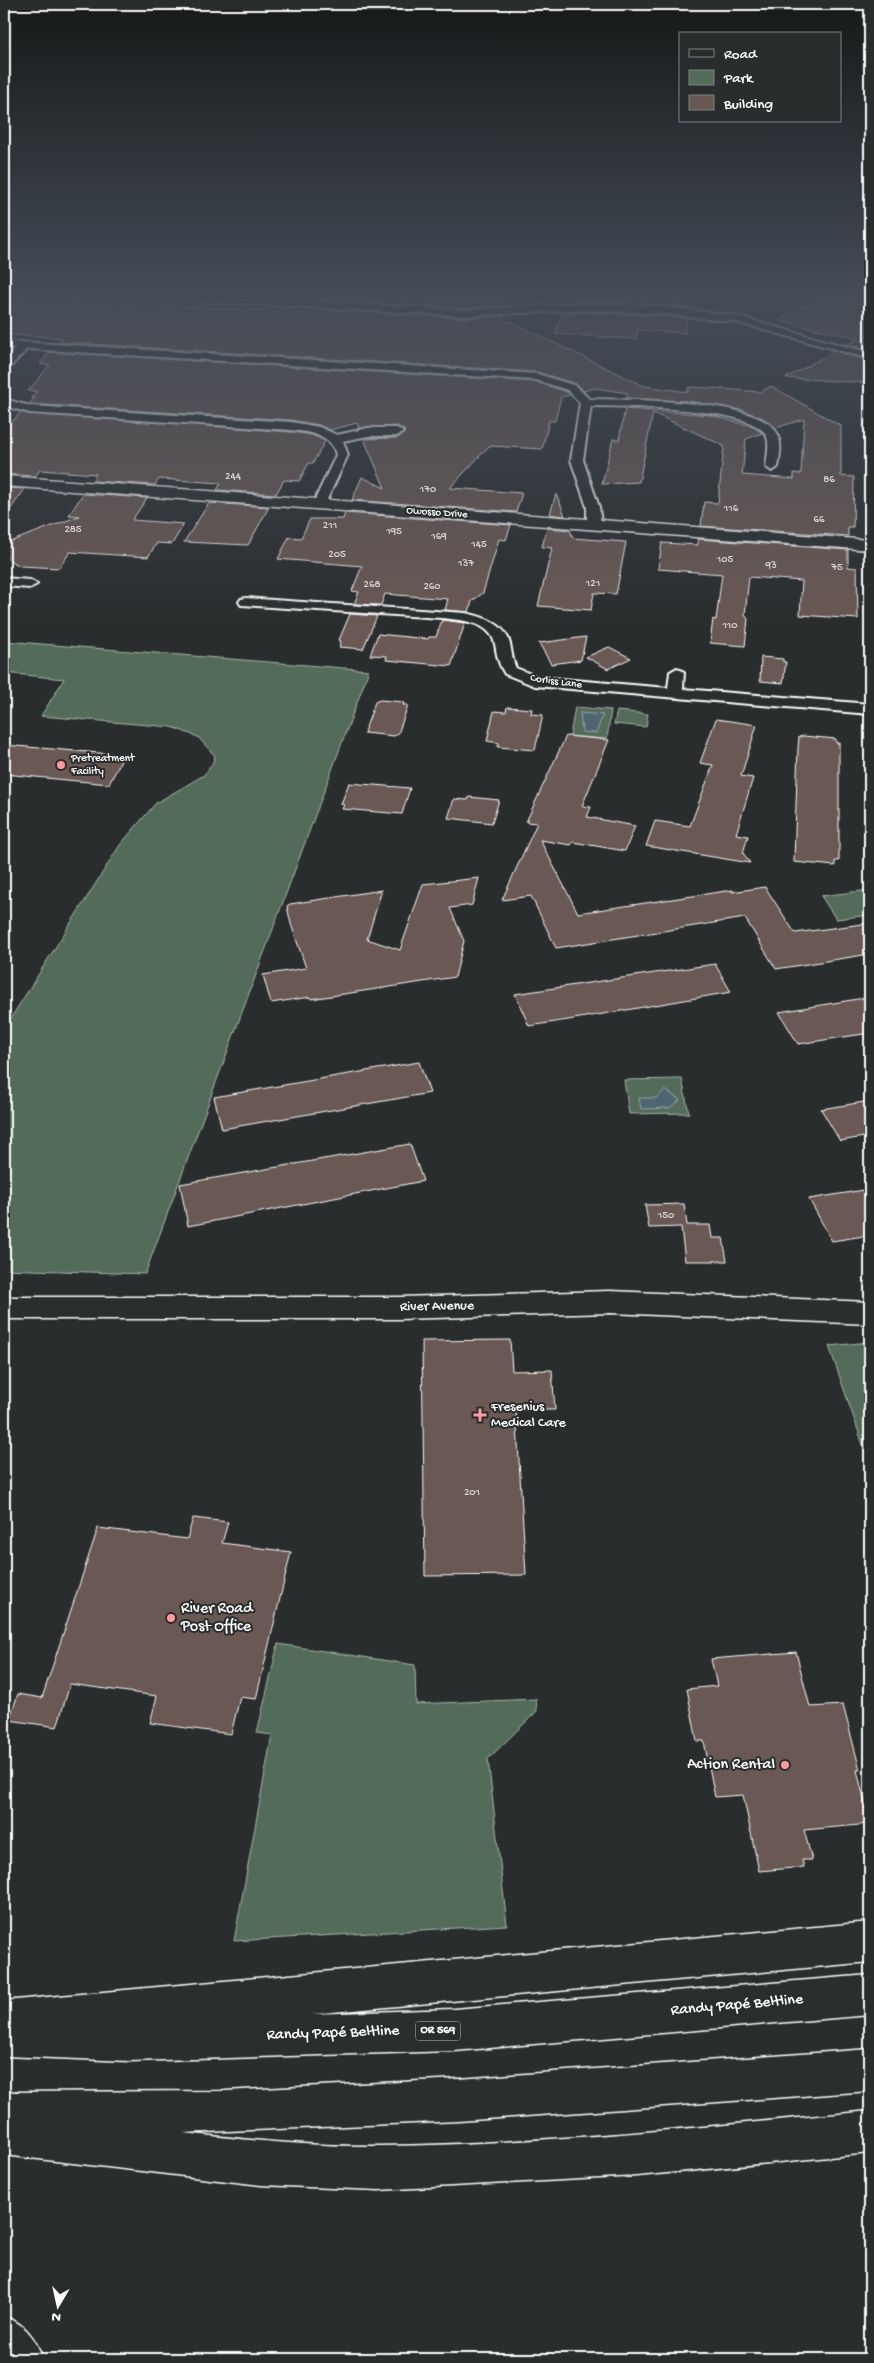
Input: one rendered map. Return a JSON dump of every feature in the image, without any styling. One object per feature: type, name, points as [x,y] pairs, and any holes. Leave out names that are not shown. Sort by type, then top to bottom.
[{"type":"main road","name":"Owosso Drive","points":[[4,481],[870,544]]},
{"type":"main road","name":"River Avenue","points":[[4,1308],[399,1308],[610,1302],[870,1313]]},
{"type":"main road","points":[[4,2021],[780,1952],[870,1942]]},
{"type":"main road","name":"Randy Papé Beltline","points":[[4,2036],[129,2040],[454,2030],[870,1995]]},
{"type":"main road","points":[[4,2114],[225,2112],[459,2100],[870,2070]]},
{"type":"main road","points":[[4,2134],[262,2163],[378,2168],[637,2155],[870,2132]]},
{"type":"main road","points":[[4,2339],[20,2359]]},
{"type":"street","points":[[16,405],[30,409],[291,426],[316,431],[340,443],[342,455],[319,504]]},
{"type":"street","points":[[585,405],[577,460],[593,507],[594,524]]},
{"type":"street","points":[[635,405],[722,411],[748,416],[767,427],[773,436],[772,467]]},
{"type":"street","points":[[335,439],[368,432],[397,432]]},
{"type":"street","points":[[4,582],[30,584]]},
{"type":"street","name":"Corliss Lane","points":[[246,602],[461,616],[485,624],[495,631],[500,638],[506,666],[519,676],[556,684],[870,709]]},
{"type":"street","points":[[675,693],[677,672]]},
{"type":"green space","points":[[4,641],[369,670],[145,1274],[4,1269],[4,1029],[120,845],[156,803],[204,775],[215,756],[198,737],[172,727],[41,716],[64,679],[4,673]]},
{"type":"green space","points":[[575,707],[611,710],[607,739],[570,736]]},
{"type":"green space","points":[[617,711],[648,714],[646,727],[614,724]]},
{"type":"green space","points":[[870,890],[870,915],[836,919],[821,896]]},
{"type":"green space","points":[[682,1079],[689,1113],[629,1114],[624,1080]]},
{"type":"green space","points":[[870,1342],[870,1465],[829,1346]]},
{"type":"green space","points":[[278,1644],[415,1665],[416,1704],[536,1699],[537,1711],[488,1759],[507,1925],[234,1941],[272,1735],[257,1733]]},
{"type":"water","points":[[580,713],[603,715],[596,733],[582,732]]},
{"type":"water","points":[[665,1090],[680,1100],[670,1108],[641,1109],[639,1098],[656,1098]]},
{"type":"building","points":[[50,405],[559,405],[555,421],[549,421],[542,449],[489,446],[450,488],[522,493],[516,512],[352,500],[362,477],[385,488],[364,439],[397,438],[404,434],[404,430],[397,426],[359,428],[357,423],[330,430],[319,425],[291,420]]},
{"type":"building","points":[[714,405],[805,405],[841,426],[841,476],[854,477],[853,527],[848,527],[848,536],[701,526],[704,502],[718,503],[724,446],[653,413],[639,482],[602,484],[613,439],[619,440],[625,409],[710,415],[752,426],[762,433],[746,439],[742,475],[794,479],[794,473],[801,474],[804,419],[776,428],[763,418],[742,410]]},
{"type":"building","points":[[21,412],[291,432],[312,435],[325,441],[313,463],[309,463],[299,481],[284,480],[276,494],[217,490],[221,483],[159,479],[155,485],[92,481],[96,474],[40,470],[35,476],[4,474],[4,431]]},
{"type":"building","points":[[4,488],[25,489],[4,518]]},
{"type":"building","points":[[83,494],[147,498],[132,520],[184,524],[172,544],[157,543],[148,557],[70,552],[59,568],[20,566],[4,557],[4,544],[79,516],[69,515]]},
{"type":"building","points":[[556,494],[562,508],[565,516],[550,514]]},
{"type":"building","points":[[209,503],[269,507],[248,545],[184,542]]},
{"type":"building","points":[[345,513],[511,525],[506,540],[499,539],[483,593],[472,601],[469,612],[445,610],[448,599],[385,594],[381,605],[354,604],[359,592],[352,591],[362,566],[278,559],[289,537],[301,538],[310,519],[343,519]]},
{"type":"building","points":[[547,528],[570,530],[573,538],[626,542],[616,594],[594,593],[591,610],[538,606],[552,548],[542,547]]},
{"type":"building","points":[[698,539],[848,550],[848,567],[857,568],[858,619],[800,615],[802,581],[749,577],[745,615],[748,619],[745,646],[710,643],[713,619],[716,620],[722,574],[658,569],[662,543],[698,545]]},
{"type":"building","points":[[350,614],[377,616],[363,649],[339,647],[341,641],[339,640]]},
{"type":"building","points":[[442,620],[465,623],[451,666],[386,660],[387,656],[370,655],[378,634],[428,639],[429,637],[436,637]]},
{"type":"building","points":[[586,637],[581,660],[551,664],[539,643]]},
{"type":"building","points":[[609,647],[631,658],[608,669],[586,657]]},
{"type":"building","points":[[761,657],[783,659],[783,662],[786,662],[783,683],[760,681]]},
{"type":"building","points":[[380,700],[404,702],[403,705],[408,705],[398,734],[394,736],[364,733],[375,702]]},
{"type":"building","points":[[507,707],[532,709],[531,714],[543,715],[535,750],[498,747],[499,743],[487,741],[494,711],[506,712]]},
{"type":"building","points":[[716,719],[757,725],[741,776],[753,778],[736,834],[748,836],[743,853],[750,863],[646,846],[655,821],[690,826],[713,765],[700,763]]},
{"type":"building","points":[[566,736],[609,740],[582,806],[591,807],[587,817],[635,826],[625,851],[573,842],[571,845],[540,840],[578,913],[765,887],[795,933],[870,923],[870,954],[776,969],[745,918],[556,948],[531,896],[502,900],[537,823],[526,822]]},
{"type":"building","points":[[799,737],[836,739],[836,743],[839,743],[839,861],[835,861],[835,866],[794,862],[798,748]]},
{"type":"building","name":"Pretreatment Facility","points":[[4,745],[124,755],[109,784],[4,774]]},
{"type":"building","points":[[349,783],[410,788],[402,814],[342,809],[344,805],[341,804]]},
{"type":"building","points":[[469,797],[499,800],[492,823],[448,818],[454,799],[468,800]]},
{"type":"building","points":[[479,878],[472,905],[450,908],[464,941],[455,977],[311,999],[310,997],[271,1003],[263,975],[306,968],[291,924],[287,906],[290,904],[382,890],[367,939],[400,950],[423,884]]},
{"type":"building","points":[[715,964],[731,992],[529,1026],[515,994]]},
{"type":"building","points":[[870,997],[870,1033],[798,1044],[779,1012]]},
{"type":"building","points":[[419,1062],[430,1093],[222,1129],[214,1097]]},
{"type":"building","points":[[870,1101],[870,1136],[840,1141],[821,1109]]},
{"type":"building","points":[[410,1144],[423,1181],[188,1226],[180,1184]]},
{"type":"building","points":[[870,1189],[870,1235],[832,1241],[809,1199]]},
{"type":"building","points":[[684,1204],[687,1225],[710,1225],[712,1238],[723,1238],[727,1261],[685,1261],[681,1227],[649,1228],[645,1205]]},
{"type":"building","points":[[510,1340],[512,1371],[552,1370],[555,1410],[516,1410],[526,1575],[425,1576],[422,1341]]},
{"type":"building","name":"River Road Post Office","points":[[193,1518],[228,1522],[222,1543],[291,1552],[256,1699],[240,1697],[231,1734],[150,1723],[157,1696],[70,1684],[57,1727],[9,1720],[18,1694],[42,1698],[98,1528],[187,1539]]},
{"type":"building","name":"Action Rental","points":[[796,1652],[810,1707],[843,1705],[860,1770],[857,1770],[870,1824],[804,1830],[812,1860],[802,1860],[804,1867],[759,1871],[743,1795],[715,1797],[704,1741],[697,1741],[687,1689],[717,1686],[711,1659]]},
{"type":"place","name":"Pretreatment Facility","points":[[61,765]]},
{"type":"place","name":"Fresenius Medical Care","points":[[480,1415]]},
{"type":"place","name":"River Road Post Office","points":[[171,1618]]},
{"type":"place","name":"Action Rental","points":[[785,1765]]}]
